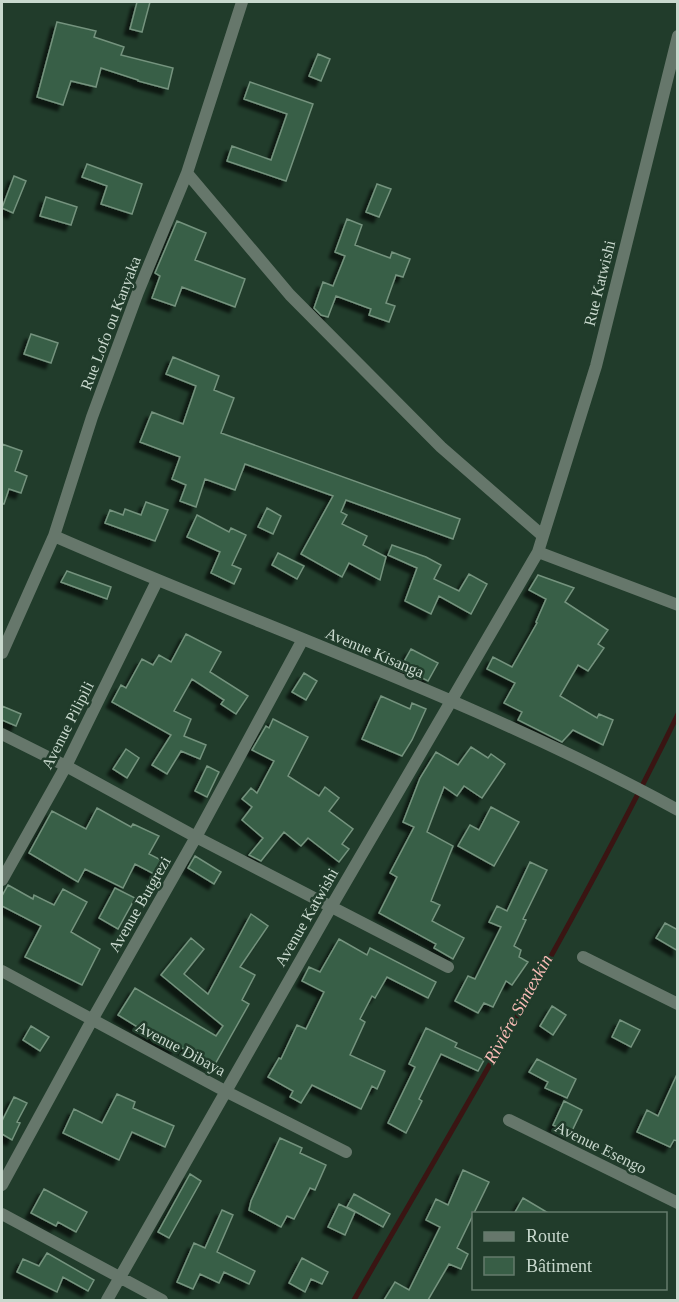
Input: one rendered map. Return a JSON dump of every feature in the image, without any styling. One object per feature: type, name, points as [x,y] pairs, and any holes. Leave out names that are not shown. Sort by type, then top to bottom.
[{"type":"street","name":"Rue Lofo ou Kanyaka","points":[[2,653],[54,536],[92,417],[138,292],[187,173],[242,2]]},
{"type":"street","name":"Rue Katwishi","points":[[538,552],[596,366],[678,36]]},
{"type":"street","points":[[187,173],[290,295],[441,447],[543,536]]},
{"type":"street","name":"Avenue Kisanga","points":[[54,536],[157,581],[303,639],[449,701],[611,774],[678,810]]},
{"type":"street","points":[[538,552],[678,605]]},
{"type":"street","name":"Avenue Katwishi","points":[[107,1300],[449,701],[538,552]]},
{"type":"street","name":"Avenue Pilipili","points":[[2,880],[66,766],[157,581]]},
{"type":"street","name":"Avenue Butgrezi","points":[[2,1185],[196,837],[303,639]]},
{"type":"street","points":[[2,734],[448,967]]},
{"type":"street","points":[[583,957],[678,1004]]},
{"type":"street","name":"Avenue Dibaya","points":[[2,971],[225,1091],[346,1152]]},
{"type":"street","name":"Avenue Esengo","points":[[509,1120],[678,1203]]},
{"type":"street","points":[[2,1214],[162,1300]]},
{"type":"building","points":[[137,2],[150,2],[142,32],[130,29]]},
{"type":"building","points":[[57,22],[96,31],[94,37],[124,47],[121,55],[173,68],[168,89],[101,68],[96,87],[71,81],[63,105],[37,97]]},
{"type":"building","points":[[318,54],[330,59],[321,81],[309,76]]},
{"type":"building","points":[[250,82],[313,104],[286,181],[227,161],[232,146],[271,160],[287,114],[244,99]]},
{"type":"building","points":[[87,164],[142,184],[132,214],[101,204],[107,186],[82,177]]},
{"type":"building","points":[[14,176],[26,181],[13,213],[2,208]]},
{"type":"building","points":[[377,184],[391,189],[379,217],[366,212]]},
{"type":"building","points":[[46,197],[77,207],[71,225],[40,216]]},
{"type":"building","points":[[347,219],[362,225],[355,245],[390,258],[392,252],[410,259],[403,277],[396,275],[386,303],[395,306],[389,322],[369,315],[371,309],[336,296],[328,317],[321,315],[314,308],[323,282],[333,286],[345,256],[335,252]]},
{"type":"building","points":[[177,221],[206,233],[195,260],[245,279],[235,307],[182,287],[175,306],[152,298],[160,276],[155,273]]},
{"type":"building","points":[[31,334],[58,343],[51,363],[24,354]]},
{"type":"building","points":[[173,357],[219,376],[214,390],[234,398],[221,433],[460,519],[453,539],[346,500],[341,512],[347,515],[342,524],[367,536],[363,545],[386,557],[380,580],[349,563],[342,577],[301,554],[333,496],[245,464],[235,490],[205,479],[196,507],[180,501],[186,485],[172,479],[180,457],[140,442],[152,412],[183,424],[196,386],[166,374]]},
{"type":"building","points":[[2,444],[22,451],[15,471],[27,476],[21,493],[9,489],[4,504],[2,504]]},
{"type":"building","points":[[146,502],[168,510],[155,541],[105,523],[110,510],[123,515],[125,509],[141,515]]},
{"type":"building","points":[[267,508],[281,516],[273,534],[258,527]]},
{"type":"building","points":[[197,515],[229,532],[231,528],[246,535],[232,565],[241,569],[234,584],[211,573],[220,552],[187,537]]},
{"type":"building","points":[[392,545],[441,565],[434,579],[459,591],[469,574],[487,584],[471,614],[439,596],[431,614],[405,601],[417,568],[388,555]]},
{"type":"building","points":[[278,553],[304,566],[297,579],[272,565]]},
{"type":"building","points":[[67,571],[111,587],[107,599],[61,582]]},
{"type":"building","points":[[538,575],[574,588],[565,602],[608,630],[598,644],[604,648],[588,671],[578,665],[560,696],[597,718],[599,714],[613,720],[603,745],[573,730],[562,742],[518,720],[522,712],[504,703],[515,683],[487,669],[493,657],[512,667],[537,623],[546,599],[529,590]]},
{"type":"building","points":[[186,634],[221,652],[210,672],[248,696],[236,714],[221,704],[224,700],[192,679],[174,711],[191,719],[184,736],[206,745],[200,759],[181,751],[167,774],[152,765],[171,735],[112,702],[121,685],[126,688],[142,659],[153,665],[159,655],[171,662]]},
{"type":"building","points":[[411,649],[438,663],[428,681],[401,667]]},
{"type":"building","points":[[304,673],[317,681],[306,700],[292,692]]},
{"type":"building","points":[[381,696],[410,709],[412,703],[426,709],[402,756],[362,739]]},
{"type":"building","points":[[2,706],[21,714],[16,726],[2,720]]},
{"type":"building","points":[[273,719],[308,737],[288,776],[319,796],[325,787],[339,798],[329,811],[353,829],[342,844],[349,849],[339,862],[308,838],[301,846],[284,832],[261,861],[249,855],[263,838],[242,820],[252,807],[242,799],[251,788],[257,793],[274,761],[252,750],[266,726],[269,728]]},
{"type":"building","points":[[471,747],[488,758],[491,754],[505,764],[482,798],[464,786],[457,796],[444,787],[427,832],[453,846],[431,901],[440,905],[432,921],[464,938],[453,959],[434,948],[436,944],[379,913],[397,877],[390,873],[414,827],[403,822],[420,778],[436,752],[458,765]]},
{"type":"building","points":[[126,749],[139,758],[127,778],[113,769]]},
{"type":"building","points":[[207,766],[219,772],[207,797],[195,791]]},
{"type":"building","points":[[491,807],[519,822],[494,866],[458,846],[470,825],[479,830]]},
{"type":"building","points":[[97,808],[131,827],[133,824],[159,836],[149,854],[161,860],[154,874],[135,864],[123,888],[85,869],[78,882],[29,853],[52,811],[86,829]]},
{"type":"building","points":[[195,856],[221,872],[214,884],[188,868]]},
{"type":"building","points":[[530,862],[547,870],[523,919],[526,920],[514,946],[521,950],[519,957],[528,962],[512,985],[506,981],[493,1007],[484,1003],[478,1013],[455,1001],[468,976],[475,979],[501,927],[489,922],[497,906],[507,911]]},
{"type":"building","points":[[8,885],[33,899],[34,895],[54,905],[63,889],[87,902],[71,932],[100,949],[82,985],[25,957],[41,926],[2,906],[2,896]]},
{"type":"building","points":[[115,888],[135,898],[118,929],[99,918]]},
{"type":"building","points":[[251,914],[268,926],[240,967],[255,975],[242,1000],[249,1004],[214,1066],[177,1045],[175,1050],[148,1037],[149,1034],[118,1015],[135,988],[216,1036],[223,1026],[161,975],[191,938],[204,949],[184,974],[208,994]]},
{"type":"building","points":[[665,923],[678,930],[678,951],[656,938]]},
{"type":"building","points":[[339,939],[367,955],[370,948],[436,982],[428,998],[387,977],[375,998],[372,996],[360,1019],[365,1022],[350,1055],[385,1071],[377,1089],[372,1086],[361,1109],[312,1085],[301,1103],[290,1097],[293,1091],[268,1077],[279,1058],[281,1059],[297,1025],[306,1029],[324,992],[302,981],[309,967],[320,972]]},
{"type":"building","points":[[552,1006],[566,1015],[553,1035],[540,1026]]},
{"type":"building","points":[[620,1020],[640,1030],[631,1047],[612,1037]]},
{"type":"building","points":[[31,1026],[49,1037],[40,1051],[23,1040]]},
{"type":"building","points":[[426,1028],[457,1043],[455,1047],[484,1060],[478,1071],[441,1054],[419,1099],[422,1101],[406,1133],[388,1123],[415,1067],[409,1064]]},
{"type":"building","points":[[537,1059],[576,1079],[567,1098],[545,1088],[548,1082],[529,1072]]},
{"type":"building","points":[[678,1072],[678,1141],[674,1140],[670,1147],[637,1132],[647,1110],[658,1116]]},
{"type":"building","points":[[117,1094],[135,1102],[133,1108],[174,1126],[165,1147],[132,1132],[119,1160],[63,1133],[74,1109],[102,1123]]},
{"type":"building","points":[[14,1097],[27,1103],[17,1122],[20,1123],[12,1140],[2,1134],[2,1121]]},
{"type":"building","points":[[564,1101],[582,1110],[571,1133],[553,1125]]},
{"type":"building","points":[[280,1138],[302,1148],[300,1153],[326,1165],[315,1190],[310,1188],[294,1219],[287,1216],[281,1227],[249,1210]]},
{"type":"building","points":[[463,1170],[489,1182],[474,1212],[472,1212],[472,1217],[457,1248],[468,1254],[461,1269],[449,1264],[428,1300],[384,1300],[395,1282],[409,1290],[440,1227],[426,1220],[436,1199],[448,1205]]},
{"type":"building","points":[[190,1174],[201,1181],[169,1238],[158,1232]]},
{"type":"building","points":[[44,1189],[87,1212],[76,1232],[58,1222],[56,1226],[31,1213]]},
{"type":"building","points":[[354,1194],[390,1214],[383,1227],[347,1207]]},
{"type":"building","points":[[523,1198],[547,1212],[515,1212]]},
{"type":"building","points":[[339,1204],[355,1212],[345,1235],[328,1227]]},
{"type":"building","points":[[222,1210],[233,1215],[217,1252],[255,1271],[249,1284],[224,1272],[219,1283],[200,1274],[193,1289],[177,1282],[194,1243],[205,1248]]},
{"type":"building","points":[[47,1253],[94,1280],[88,1291],[63,1277],[57,1292],[17,1272],[23,1259],[39,1266]]},
{"type":"building","points":[[302,1258],[328,1272],[322,1284],[311,1279],[305,1292],[289,1283]]},
{"type":"waterway","name":"Riviére Sintexkin","points":[[354,1300],[562,937],[678,714]]}]
